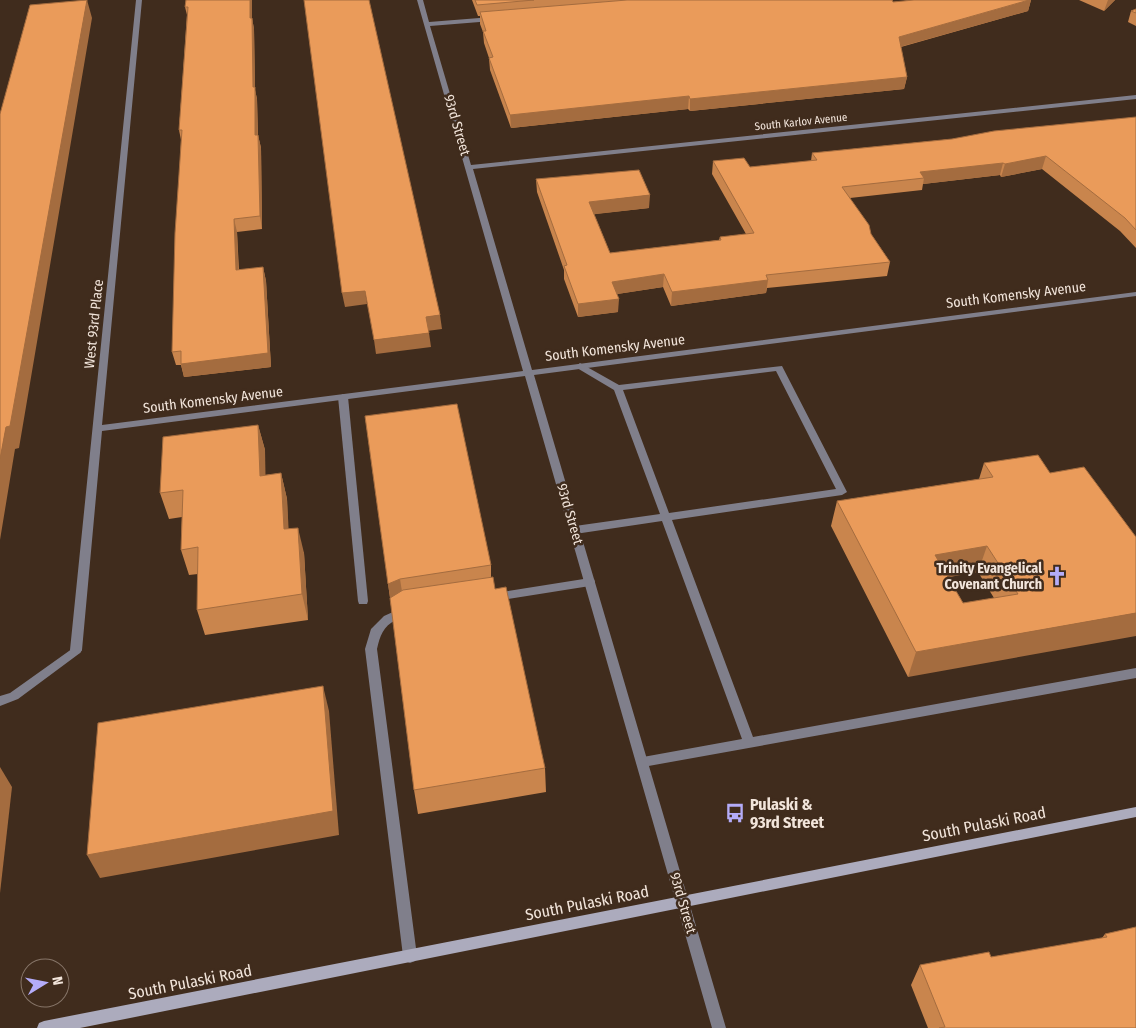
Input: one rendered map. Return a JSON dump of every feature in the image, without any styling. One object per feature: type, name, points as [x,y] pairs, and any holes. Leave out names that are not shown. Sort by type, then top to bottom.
[{"type":"main road","name":"South Pulaski Road","points":[[44,1028],[1136,812]]},
{"type":"street","name":"West 93rd Place","points":[[0,701],[14,696],[76,650],[139,0]]},
{"type":"street","name":"93rd Street","points":[[420,0],[719,1028]]},
{"type":"street","points":[[427,24],[502,18]]},
{"type":"street","name":"South Karlov Avenue","points":[[469,167],[1136,97]]},
{"type":"street","name":"South Komensky Avenue","points":[[97,429],[1136,294]]},
{"type":"street","points":[[575,530],[842,492],[779,368],[618,388],[580,366]]},
{"type":"street","points":[[618,388],[749,743]]},
{"type":"street","points":[[343,397],[362,602]]},
{"type":"street","points":[[488,598],[590,582]]},
{"type":"street","points":[[410,956],[371,648],[375,632],[388,619],[404,610],[413,609]]},
{"type":"street","points":[[643,762],[1136,673]]},
{"type":"building","points":[[87,0],[10,426],[6,427],[0,459],[0,114],[30,5]]},
{"type":"building","points":[[186,0],[250,0],[253,87],[255,87],[255,135],[258,135],[260,216],[234,219],[236,270],[263,267],[268,353],[181,364],[181,351],[172,352],[175,233],[182,130],[179,130],[188,7],[185,7]]},
{"type":"building","points":[[304,0],[369,0],[440,315],[426,317],[429,333],[374,340],[365,291],[342,293]]},
{"type":"building","points":[[475,0],[534,0],[477,5]]},
{"type":"building","points":[[627,0],[892,0],[893,2],[914,0],[1029,0],[899,37],[907,77],[690,99],[689,96],[510,115],[489,58],[493,57],[483,31],[486,31],[480,12]]},
{"type":"building","points":[[1136,117],[1136,230],[1125,218],[1046,156],[1005,164],[920,172],[924,178],[842,187],[869,225],[871,234],[890,262],[766,275],[768,280],[672,292],[664,274],[612,282],[619,299],[578,304],[564,266],[567,265],[536,179],[639,170],[650,195],[589,202],[610,253],[721,240],[720,237],[754,233],[713,161],[744,158],[750,167],[817,160],[812,153],[952,139],[994,131]]},
{"type":"building","points":[[457,404],[491,565],[400,579],[388,584],[365,416]]},
{"type":"building","points":[[258,425],[260,476],[281,473],[284,529],[298,528],[302,594],[197,610],[198,547],[181,550],[183,490],[160,493],[163,437]]},
{"type":"building","name":"Trinity Evangelical Covenant Church","points":[[1038,455],[1050,473],[1084,467],[1136,537],[1136,613],[916,652],[837,501],[993,477],[984,463]],"holes":[[[987,546],[1018,594],[963,603],[935,555]]]},
{"type":"building","points":[[493,577],[495,589],[506,587],[545,768],[414,790],[390,598],[403,590]]},
{"type":"building","points":[[323,686],[333,811],[87,855],[98,723]]},
{"type":"building","points":[[1136,927],[1136,1028],[939,1028],[945,1027],[920,965],[989,952],[991,957],[1107,937],[1105,934]]},
{"type":"place","name":"Trinity Evangelical Covenant Church","points":[[1057,576]]},
{"type":"place","name":"Pulaski & 93rd Street","points":[[735,813]]}]
